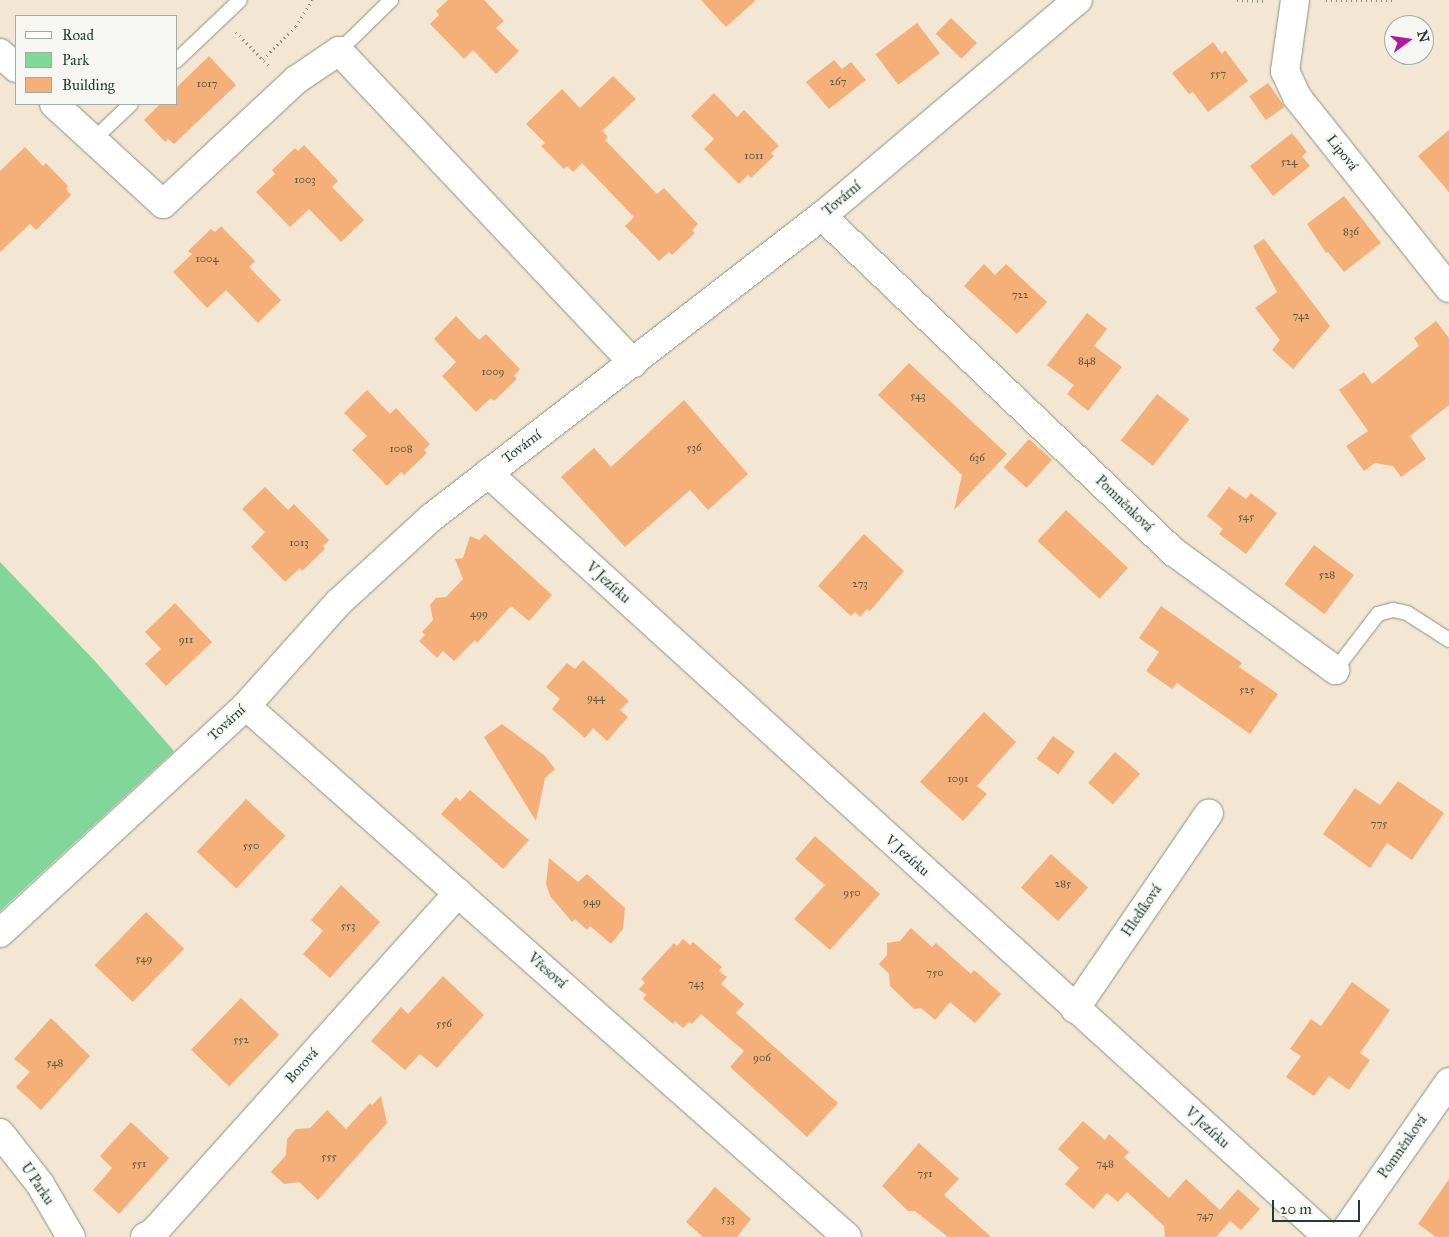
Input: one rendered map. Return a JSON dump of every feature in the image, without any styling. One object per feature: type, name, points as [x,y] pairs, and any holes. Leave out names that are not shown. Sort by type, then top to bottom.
[{"type":"street","name":"Tovární","points":[[0,933],[246,706],[338,603],[432,517],[822,216],[1078,0]]},
{"type":"street","name":"Lipová","points":[[1296,0],[1285,71],[1297,97],[1449,288]]},
{"type":"street","points":[[55,105],[163,204],[289,86],[339,51],[633,363]]},
{"type":"street","points":[[0,53],[15,67]]},
{"type":"street","name":"Pomněnková","points":[[822,216],[1174,552],[1335,670]]},
{"type":"street","name":"V Jezírku","points":[[488,474],[1328,1237]]},
{"type":"street","name":"Vřesová","points":[[246,706],[847,1237]]},
{"type":"street","name":"Hledíková","points":[[1075,1009],[1209,813]]},
{"type":"street","name":"Borová","points":[[145,1237],[153,1233],[458,893]]},
{"type":"street","name":"Pomněnková","points":[[1341,1237],[1449,1082]]},
{"type":"street","name":"U Parku","points":[[0,1133],[40,1184],[71,1237]]},
{"type":"lane","points":[[178,59],[240,0]]},
{"type":"lane","points":[[339,51],[391,0]]},
{"type":"lane","points":[[93,140],[130,105]]},
{"type":"lane","name":"Pomněnková","points":[[1335,670],[1378,614],[1393,610],[1407,613],[1449,640]]},
{"type":"path","points":[[263,59],[296,26],[312,0]]},
{"type":"path","points":[[1237,0],[1262,2]]},
{"type":"path","points":[[1326,0],[1393,0]]},
{"type":"path","points":[[222,17],[289,86]]},
{"type":"green space","points":[[0,562],[95,661],[174,751],[0,911]]},
{"type":"building","points":[[448,0],[484,0],[504,21],[496,28],[519,51],[496,74],[473,50],[464,59],[430,24],[439,15],[436,11]]},
{"type":"building","points":[[701,0],[756,0],[726,27]]},
{"type":"building","points":[[951,18],[977,43],[962,59],[936,34]]},
{"type":"building","points":[[917,23],[940,53],[898,85],[875,54]]},
{"type":"building","points":[[1213,42],[1222,54],[1225,50],[1248,81],[1208,112],[1193,92],[1189,94],[1172,73]]},
{"type":"building","points":[[209,56],[236,85],[174,144],[168,139],[165,142],[144,120],[159,105],[178,105],[178,86]]},
{"type":"building","points":[[834,60],[842,69],[851,62],[866,80],[829,109],[806,82]]},
{"type":"building","points":[[613,76],[636,99],[602,131],[608,137],[605,140],[657,194],[664,188],[698,224],[692,230],[695,233],[672,255],[669,252],[659,261],[625,226],[634,217],[582,163],[573,172],[567,166],[564,169],[541,146],[545,143],[526,124],[562,89],[580,108]]},
{"type":"building","points":[[1268,83],[1285,107],[1266,120],[1249,96]]},
{"type":"building","points":[[714,93],[737,117],[744,110],[779,146],[771,153],[774,156],[751,178],[748,175],[739,184],[704,149],[714,139],[691,116]]},
{"type":"building","points":[[1449,130],[1449,192],[1418,156]]},
{"type":"building","points":[[1292,133],[1307,152],[1302,156],[1310,166],[1273,196],[1250,166]]},
{"type":"building","points":[[304,145],[338,181],[332,187],[364,220],[341,242],[309,209],[290,227],[256,192],[275,174],[272,170],[295,148],[298,151]]},
{"type":"building","points":[[25,147],[43,166],[46,163],[68,186],[66,189],[71,195],[36,230],[30,224],[0,252],[0,171]]},
{"type":"building","points":[[1344,196],[1381,243],[1344,272],[1328,252],[1326,253],[1307,224]]},
{"type":"building","points":[[221,226],[255,261],[249,267],[281,300],[258,323],[226,290],[207,308],[173,272],[192,254],[188,251],[211,229],[215,232]]},
{"type":"building","points":[[1264,239],[1330,326],[1293,369],[1272,350],[1280,340],[1255,308],[1277,292],[1253,246]]},
{"type":"building","points":[[984,264],[995,275],[1006,264],[1047,302],[1017,334],[964,286]]},
{"type":"building","points":[[1087,313],[1107,329],[1094,346],[1122,367],[1088,411],[1067,394],[1074,385],[1047,365]]},
{"type":"building","points":[[456,316],[479,340],[486,334],[520,369],[514,376],[517,379],[494,401],[491,398],[476,412],[442,376],[456,362],[434,339]]},
{"type":"building","points":[[1436,321],[1449,338],[1449,405],[1410,436],[1426,459],[1401,477],[1393,466],[1375,463],[1364,471],[1346,446],[1368,431],[1339,390],[1364,372],[1372,384],[1419,346],[1414,338]]},
{"type":"building","points":[[909,363],[1007,454],[954,510],[962,475],[878,395]]},
{"type":"building","points":[[367,390],[390,414],[396,408],[430,444],[424,450],[427,453],[404,475],[401,472],[387,486],[352,450],[367,436],[344,413]]},
{"type":"building","points":[[1157,394],[1189,419],[1153,466],[1121,440]]},
{"type":"building","points":[[684,400],[748,474],[708,510],[690,490],[625,547],[561,477],[594,448],[611,467]]},
{"type":"building","points":[[1029,439],[1052,460],[1027,488],[1004,467]]},
{"type":"building","points":[[265,487],[288,510],[294,504],[329,540],[323,546],[325,549],[302,571],[300,568],[285,582],[251,547],[265,532],[242,509]]},
{"type":"building","points":[[1229,487],[1246,499],[1251,493],[1277,513],[1246,554],[1219,534],[1223,529],[1207,516]]},
{"type":"building","points":[[1066,510],[1128,568],[1100,599],[1037,541]]},
{"type":"building","points":[[485,534],[552,595],[529,621],[511,606],[477,643],[475,640],[454,661],[443,651],[437,658],[419,641],[425,635],[422,632],[433,620],[430,605],[436,598],[446,597],[463,579],[455,559],[463,558],[470,536],[479,540]]},
{"type":"building","points":[[864,534],[904,571],[870,611],[867,609],[860,617],[855,612],[851,616],[818,586]]},
{"type":"building","points":[[1314,545],[1354,575],[1324,614],[1285,584]]},
{"type":"building","points":[[175,603],[212,642],[166,686],[145,664],[161,649],[145,632]]},
{"type":"building","points":[[1161,606],[1242,663],[1239,667],[1278,694],[1250,734],[1177,683],[1172,689],[1146,671],[1159,652],[1139,638]]},
{"type":"building","points":[[583,660],[629,701],[620,710],[628,717],[607,741],[593,728],[585,738],[552,709],[560,699],[546,687],[567,663],[575,669]]},
{"type":"building","points":[[984,712],[1016,742],[977,786],[987,794],[963,821],[920,782]]},
{"type":"building","points":[[502,724],[544,755],[555,769],[545,778],[536,821],[484,737]]},
{"type":"building","points":[[1053,736],[1075,752],[1058,775],[1037,759]]},
{"type":"building","points":[[1115,752],[1140,774],[1113,805],[1088,783]]},
{"type":"building","points":[[1398,781],[1444,813],[1412,860],[1387,843],[1370,868],[1323,834],[1355,788],[1380,805]]},
{"type":"building","points":[[470,790],[529,840],[503,869],[441,814],[456,797],[460,801]]},
{"type":"building","points":[[246,799],[285,836],[236,888],[197,852]]},
{"type":"building","points":[[815,836],[880,894],[830,950],[794,919],[825,885],[795,859]]},
{"type":"building","points":[[1051,854],[1088,887],[1058,921],[1021,887]]},
{"type":"building","points":[[549,858],[578,882],[587,874],[625,908],[623,929],[611,944],[590,926],[587,930],[575,919],[572,922],[550,896],[546,884]]},
{"type":"building","points":[[341,885],[380,922],[330,978],[303,954],[323,931],[311,920]]},
{"type":"building","points":[[146,912],[184,949],[133,1002],[95,965]]},
{"type":"building","points":[[911,928],[932,947],[936,943],[971,974],[974,970],[1001,994],[975,1023],[950,1002],[935,1020],[921,1008],[914,1009],[890,986],[889,974],[879,964],[887,955],[887,943],[900,941]]},
{"type":"building","points":[[683,939],[690,945],[693,942],[722,967],[719,971],[727,977],[721,984],[744,1004],[736,1013],[838,1103],[807,1137],[730,1067],[744,1051],[701,1014],[692,1024],[689,1022],[683,1028],[675,1021],[673,1024],[643,999],[646,995],[639,989],[645,983],[641,979],[674,943],[677,946]]},
{"type":"building","points":[[443,976],[484,1015],[437,1068],[420,1054],[405,1070],[371,1041],[401,1007],[408,1014]]},
{"type":"building","points":[[1352,982],[1390,1010],[1360,1053],[1370,1060],[1349,1090],[1329,1076],[1314,1096],[1286,1077],[1301,1056],[1290,1049],[1311,1019],[1321,1026]]},
{"type":"building","points":[[241,998],[279,1035],[229,1087],[191,1050]]},
{"type":"building","points":[[51,1018],[90,1056],[41,1110],[16,1087],[30,1072],[14,1059]]},
{"type":"building","points":[[381,1096],[387,1123],[318,1200],[299,1182],[284,1184],[271,1172],[286,1155],[287,1139],[296,1129],[310,1128],[327,1110],[346,1129],[370,1103],[372,1105]]},
{"type":"building","points":[[1083,1121],[1105,1140],[1109,1134],[1129,1152],[1124,1157],[1169,1198],[1186,1179],[1220,1210],[1238,1189],[1260,1209],[1241,1230],[1230,1221],[1216,1237],[1165,1237],[1164,1226],[1127,1192],[1118,1202],[1107,1193],[1093,1209],[1065,1184],[1079,1168],[1058,1149]]},
{"type":"building","points":[[131,1122],[169,1158],[119,1214],[93,1190],[112,1168],[100,1156]]},
{"type":"building","points":[[919,1143],[959,1179],[944,1195],[991,1237],[948,1237],[915,1211],[908,1211],[882,1186]]},
{"type":"building","points":[[1449,1179],[1449,1237],[1436,1237],[1418,1224]]},
{"type":"building","points":[[715,1187],[751,1219],[737,1237],[703,1237],[686,1222]]}]
